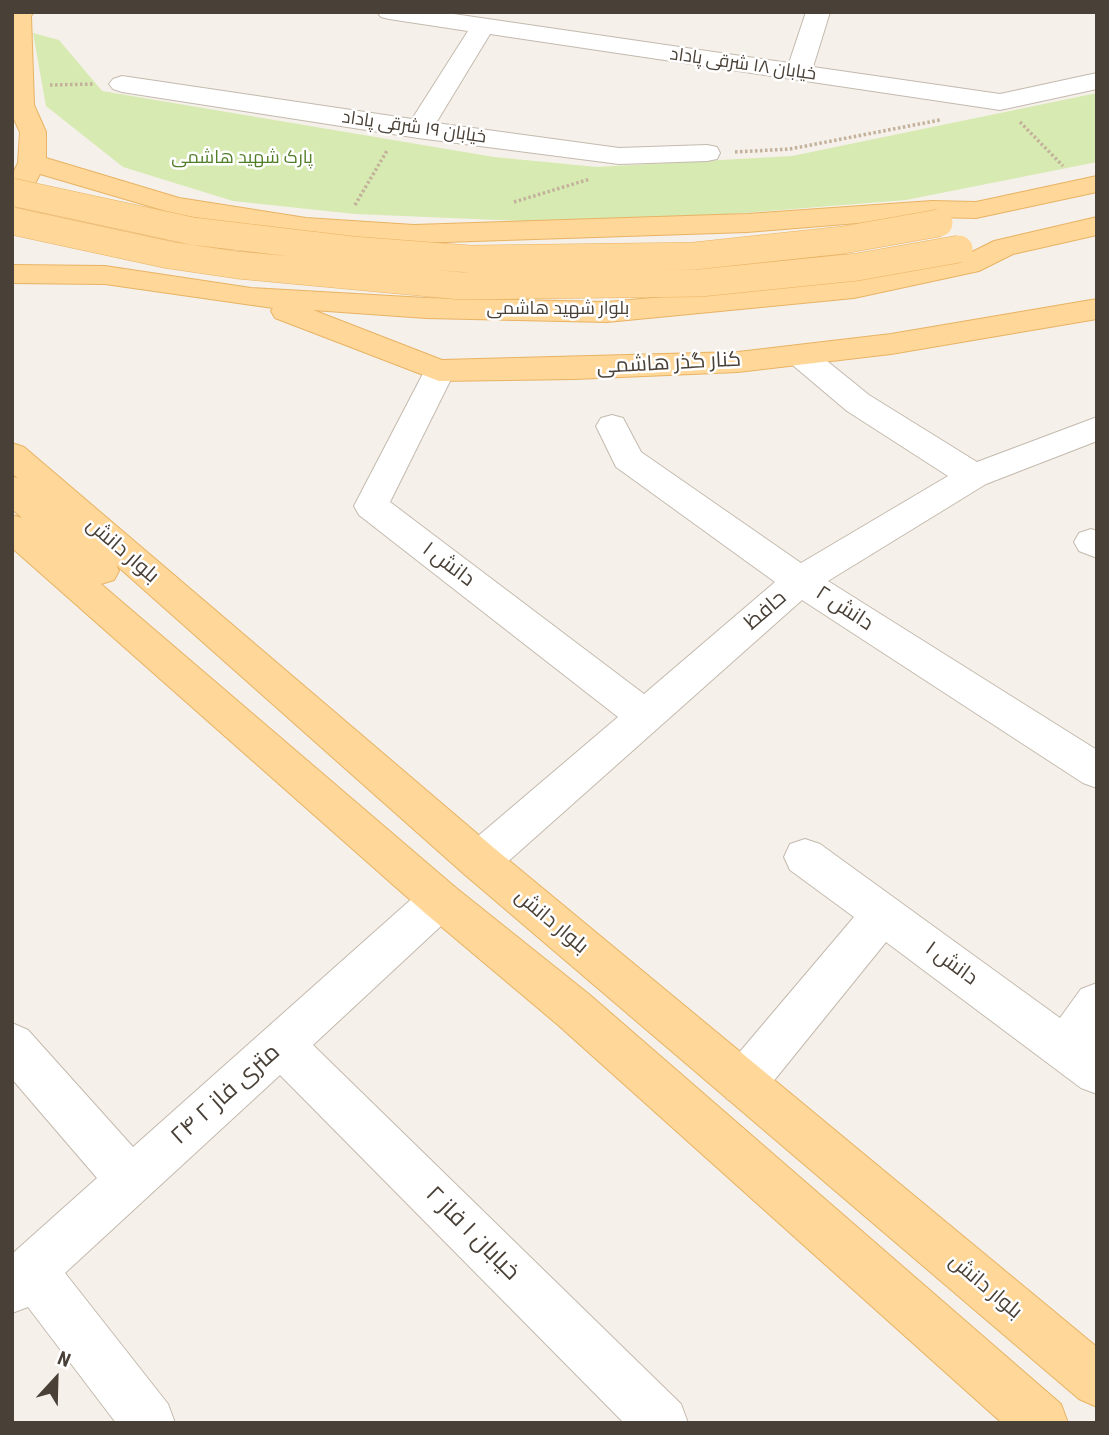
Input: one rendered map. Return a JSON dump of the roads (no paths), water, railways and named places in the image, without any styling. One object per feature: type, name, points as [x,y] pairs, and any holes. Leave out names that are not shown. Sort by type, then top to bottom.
[{"type":"main road","points":[[12,198],[32,163],[33,132],[18,96],[18,16]]},
{"type":"main road","points":[[32,163],[176,206],[341,230],[414,234],[569,231],[747,223],[932,209],[976,210]]},
{"type":"main road","points":[[12,192],[108,215],[192,230],[352,250],[470,259],[694,256],[843,240],[939,223],[976,210],[1090,185]]},
{"type":"main road","points":[[12,284],[91,274],[92,265],[86,253],[89,239],[100,227],[128,214],[176,206]]},
{"type":"main road","points":[[12,221],[209,261],[462,286],[560,287],[699,283],[857,267],[959,249],[1004,247]]},
{"type":"main road","name":"بلوار شهید هاشمی","points":[[12,274],[91,274],[251,298],[426,309],[607,312],[855,289],[969,265],[1004,247],[1097,226]]},
{"type":"main road","name":"کنار گذر هاشمی","points":[[251,298],[439,371],[738,362],[1014,326],[1097,310]]},
{"type":"main road","name":"بلوار دانش","points":[[12,455],[479,862],[1097,1381]]},
{"type":"main road","points":[[12,489],[574,1010],[1042,1423]]},
{"type":"main road","points":[[12,528],[440,900],[574,1010]]},
{"type":"street","name":"خیابان ۱۸ شرقی پاداد","points":[[388,12],[1000,102],[1097,81]]},
{"type":"street","points":[[798,73],[818,12]]},
{"type":"street","points":[[409,128],[483,26]]},
{"type":"street","name":"خیابان ۱۹ شرقی پاداد","points":[[122,84],[409,128],[619,156],[707,153]]},
{"type":"street","points":[[800,355],[858,403],[974,475]]},
{"type":"street","name":"دانش ۱","points":[[439,371],[371,506],[645,716]]},
{"type":"street","name":"دانش ۲","points":[[612,426],[628,459],[800,581],[1097,771]]},
{"type":"street","name":"حافظ","points":[[479,862],[800,581],[974,475],[1097,428]]},
{"type":"street","name":"دانش ۱","points":[[805,857],[1081,1060]]},
{"type":"street","name":"۲۴ متری فاز ۲","points":[[22,1279],[440,900]]},
{"type":"street","points":[[743,1083],[883,914]]},
{"type":"street","points":[[1081,1060],[1097,1004]]},
{"type":"street","points":[[12,1045],[131,1181]]},
{"type":"street","name":"خیابان ۱ فاز ۲","points":[[281,1045],[662,1423]]},
{"type":"street","points":[[22,1279],[149,1423]]},
{"type":"park label","name":"پارک شهید هاشمی","points":[[242,158]]}]
